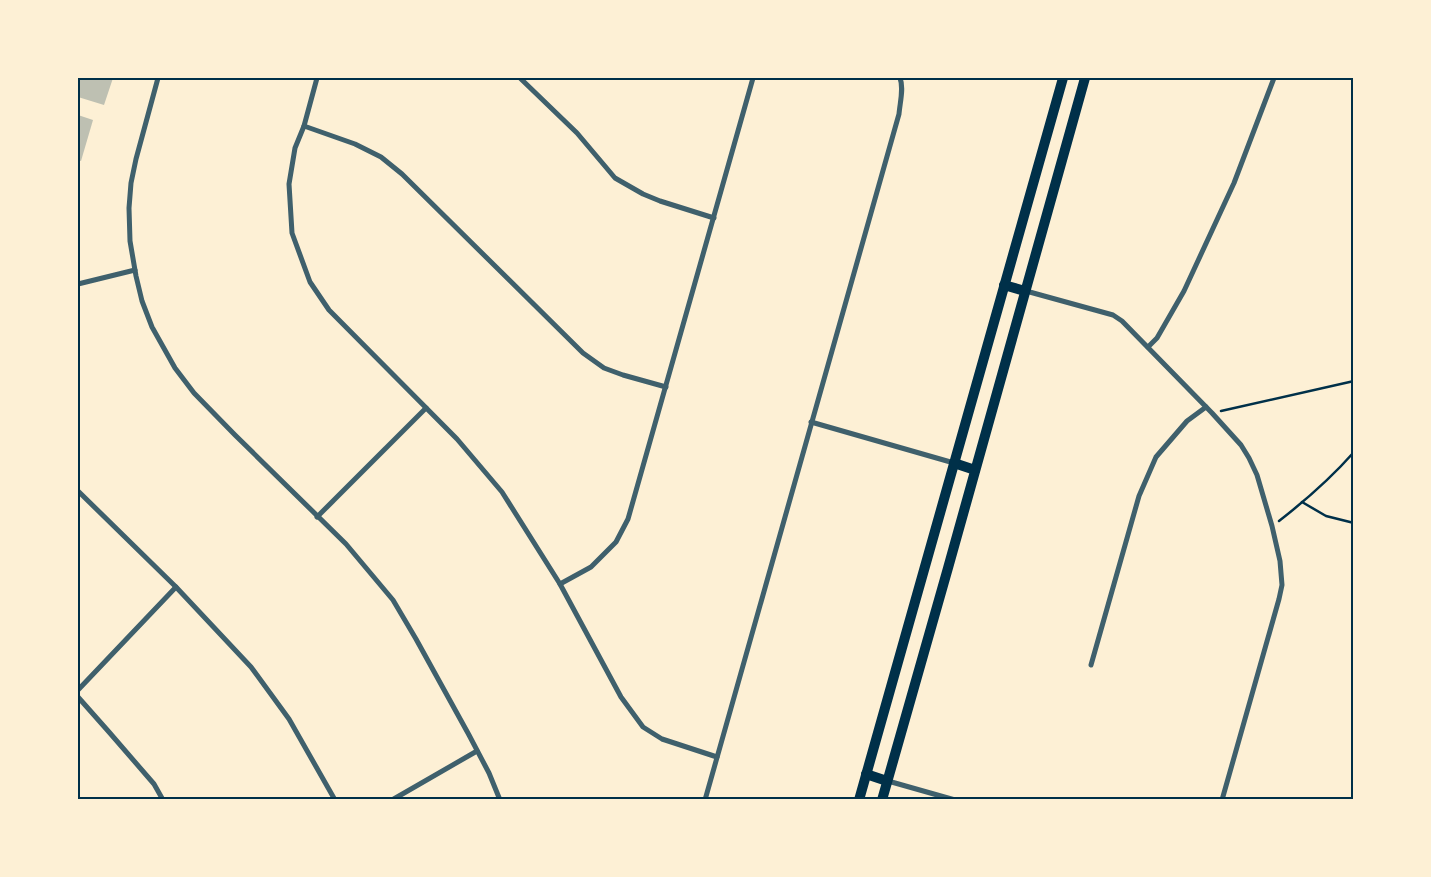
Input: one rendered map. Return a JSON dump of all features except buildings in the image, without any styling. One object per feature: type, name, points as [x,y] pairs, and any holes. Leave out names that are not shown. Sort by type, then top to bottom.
[{"type":"main road","points":[[859,800],[1063,78]]},
{"type":"main road","points":[[882,800],[1085,78]]},
{"type":"main road","points":[[1004,285],[1025,291]]},
{"type":"main road","points":[[954,463],[976,470]]},
{"type":"main road","points":[[866,774],[887,781]]},
{"type":"street","points":[[158,78],[136,159],[131,183],[129,208],[130,242],[135,270],[142,301],[152,327],[175,368],[194,392],[346,544],[392,600],[416,639],[489,773],[500,800]]},
{"type":"street","points":[[317,78],[296,148],[289,184],[292,233],[310,282],[329,310],[457,438],[502,492],[560,584],[621,697],[643,727],[662,739],[717,757]]},
{"type":"street","points":[[520,78],[577,133],[616,178],[660,202],[714,218]]},
{"type":"street","points":[[560,584],[591,567],[616,542],[628,519],[753,78]]},
{"type":"street","points":[[705,800],[899,114],[902,95],[902,80],[900,78]]},
{"type":"street","points":[[1148,347],[1157,338],[1184,291],[1234,183],[1274,78]]},
{"type":"street","points":[[304,126],[355,144],[381,157],[402,174],[583,353],[604,368],[666,387]]},
{"type":"street","points":[[78,284],[135,270]]},
{"type":"street","points":[[1025,291],[1113,315],[1122,321],[1241,445],[1257,475],[1272,526],[1282,573],[1279,599],[1222,800]]},
{"type":"street","points":[[1091,665],[1139,496],[1156,457],[1187,421],[1206,407]]},
{"type":"street","points":[[317,517],[426,408]]},
{"type":"street","points":[[811,422],[954,463]]},
{"type":"street","points":[[78,491],[176,587],[251,667],[289,719],[335,800]]},
{"type":"street","points":[[78,690],[176,587]]},
{"type":"street","points":[[78,697],[154,784],[163,800]]},
{"type":"street","points":[[392,800],[477,751]]},
{"type":"street","points":[[887,781],[955,800]]},
{"type":"path","points":[[1212,413],[1354,382]]},
{"type":"path","points":[[1272,526],[1342,466],[1354,452]]},
{"type":"path","points":[[1302,502],[1326,516],[1354,523]]}]
